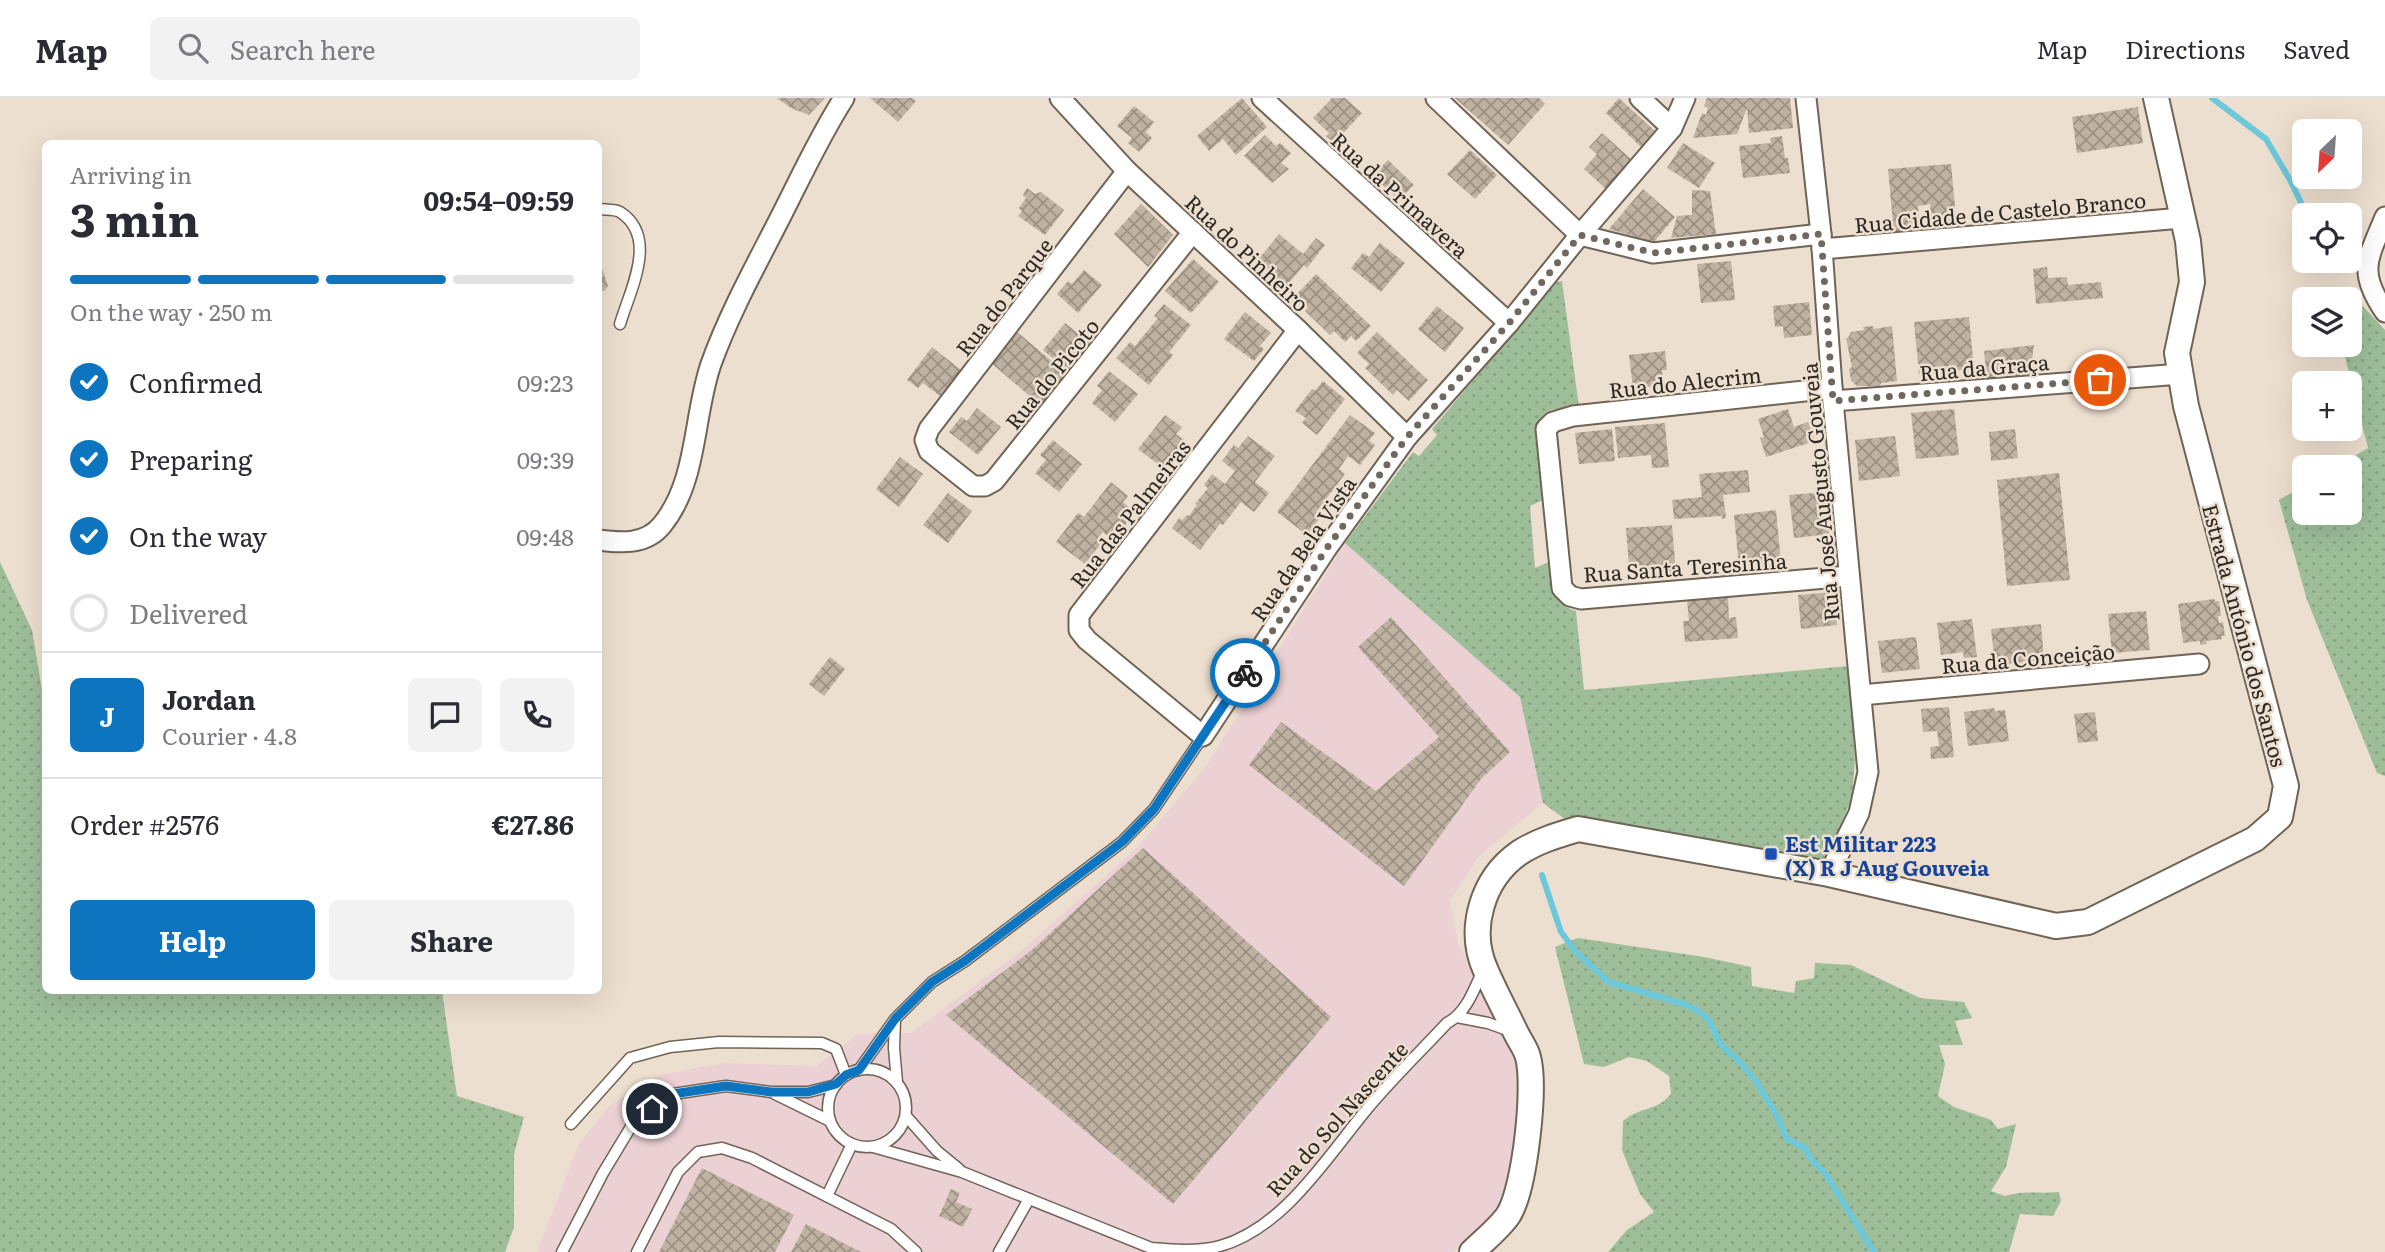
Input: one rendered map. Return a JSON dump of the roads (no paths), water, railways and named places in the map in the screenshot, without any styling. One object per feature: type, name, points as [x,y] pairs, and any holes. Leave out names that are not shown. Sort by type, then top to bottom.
[{"type":"street","points":[[602,541],[619,543],[641,541],[661,527],[681,495],[710,367],[732,312],[827,124],[844,98]]},
{"type":"street","name":"Rua do Pinheiro","points":[[1060,98],[1127,171],[1298,330],[1407,437]]},
{"type":"street","name":"Rua da Primavera","points":[[1262,98],[1509,323]]},
{"type":"street","points":[[1436,98],[1580,235],[1654,253],[1821,242]]},
{"type":"street","points":[[1640,98],[1672,128]]},
{"type":"street","name":"Rua da Bela Vista","points":[[1203,736],[1327,548],[1407,437],[1509,323],[1672,128],[1685,98]]},
{"type":"street","name":"Rua José Augusto Gouveia","points":[[1806,98],[1868,772],[1859,813],[1829,874]]},
{"type":"street","name":"Estrada António dos Santos","points":[[1472,1252],[1508,1215],[1516,1199],[1525,1153],[1531,1077],[1528,1055],[1484,968],[1476,934],[1481,904],[1495,877],[1518,854],[1542,840],[1578,829],[1829,874],[2056,926],[2088,922],[2255,839],[2280,817],[2286,786],[2186,406],[2177,353],[2192,282],[2188,241],[2156,98]]},
{"type":"street","name":"Rua do Parque","points":[[929,451],[925,440],[929,429],[1127,171]]},
{"type":"street","points":[[2385,217],[2368,258],[2366,271],[2373,295],[2385,312]]},
{"type":"street","name":"Rua Cidade de Castelo Branco","points":[[1821,242],[2182,218]]},
{"type":"street","name":"Rua do Picoto","points":[[929,451],[974,486],[985,486],[994,481],[1193,232]]},
{"type":"street","name":"Rua das Palmeiras","points":[[1203,736],[1087,640],[1079,630],[1079,615],[1298,330]]},
{"type":"street","name":"Rua da Graça","points":[[1833,394],[2181,373]]},
{"type":"street","name":"Rua do Alecrim","points":[[1546,429],[1553,422],[1573,416],[1833,394]]},
{"type":"street","name":"Rua Santa Teresinha","points":[[1546,429],[1562,588],[1570,597],[1581,600],[1849,576]]},
{"type":"street","name":"Rua da Conceição","points":[[1861,695],[2199,664]]},
{"type":"lane","points":[[602,209],[619,211],[637,229],[641,257],[620,324]]},
{"type":"lane","name":"Rua da Bela Vista","points":[[859,1070],[895,1019],[932,982],[965,961],[1122,842],[1154,809],[1203,736]]},
{"type":"lane","name":"Rua do Sol Nascente","points":[[962,1172],[1151,1248],[1184,1251],[1220,1246],[1255,1231],[1288,1205],[1370,1105],[1447,1023],[1457,1017],[1484,968]]},
{"type":"lane","points":[[1457,1017],[1488,1023],[1517,1034]]},
{"type":"lane","points":[[895,1019],[897,1082]]},
{"type":"lane","points":[[571,1124],[630,1058],[670,1047],[719,1042],[822,1043],[836,1049],[846,1075]]},
{"type":"lane","points":[[873,1147],[894,1137],[902,1127],[906,1104],[897,1082],[886,1074],[873,1069],[859,1070],[846,1075],[836,1084],[830,1096],[828,1108],[835,1131],[852,1144],[873,1147],[962,1172]]},
{"type":"lane","points":[[562,1252],[603,1173],[632,1125],[673,1094],[726,1086],[771,1092],[808,1092],[836,1084]]},
{"type":"lane","points":[[771,1092],[830,1121]]},
{"type":"lane","points":[[906,1116],[937,1151],[962,1172]]},
{"type":"lane","points":[[827,1196],[852,1144]]},
{"type":"lane","points":[[636,1252],[678,1172],[698,1152],[722,1148],[752,1158],[891,1229],[916,1252]]},
{"type":"lane","points":[[999,1252],[1029,1199]]},
{"type":"waterway","points":[[2212,98],[2266,139],[2301,203]]},
{"type":"waterway","points":[[1542,875],[1561,932],[1577,953],[1609,982],[1684,1004],[1709,1020],[1721,1045],[1741,1063],[1757,1083],[1787,1139],[1805,1148],[1811,1159],[1825,1173],[1874,1252]]},
{"type":"place","name":"Est Militar 223 (X) R J Aug Gouveia","points":[[1771,854]]}]
